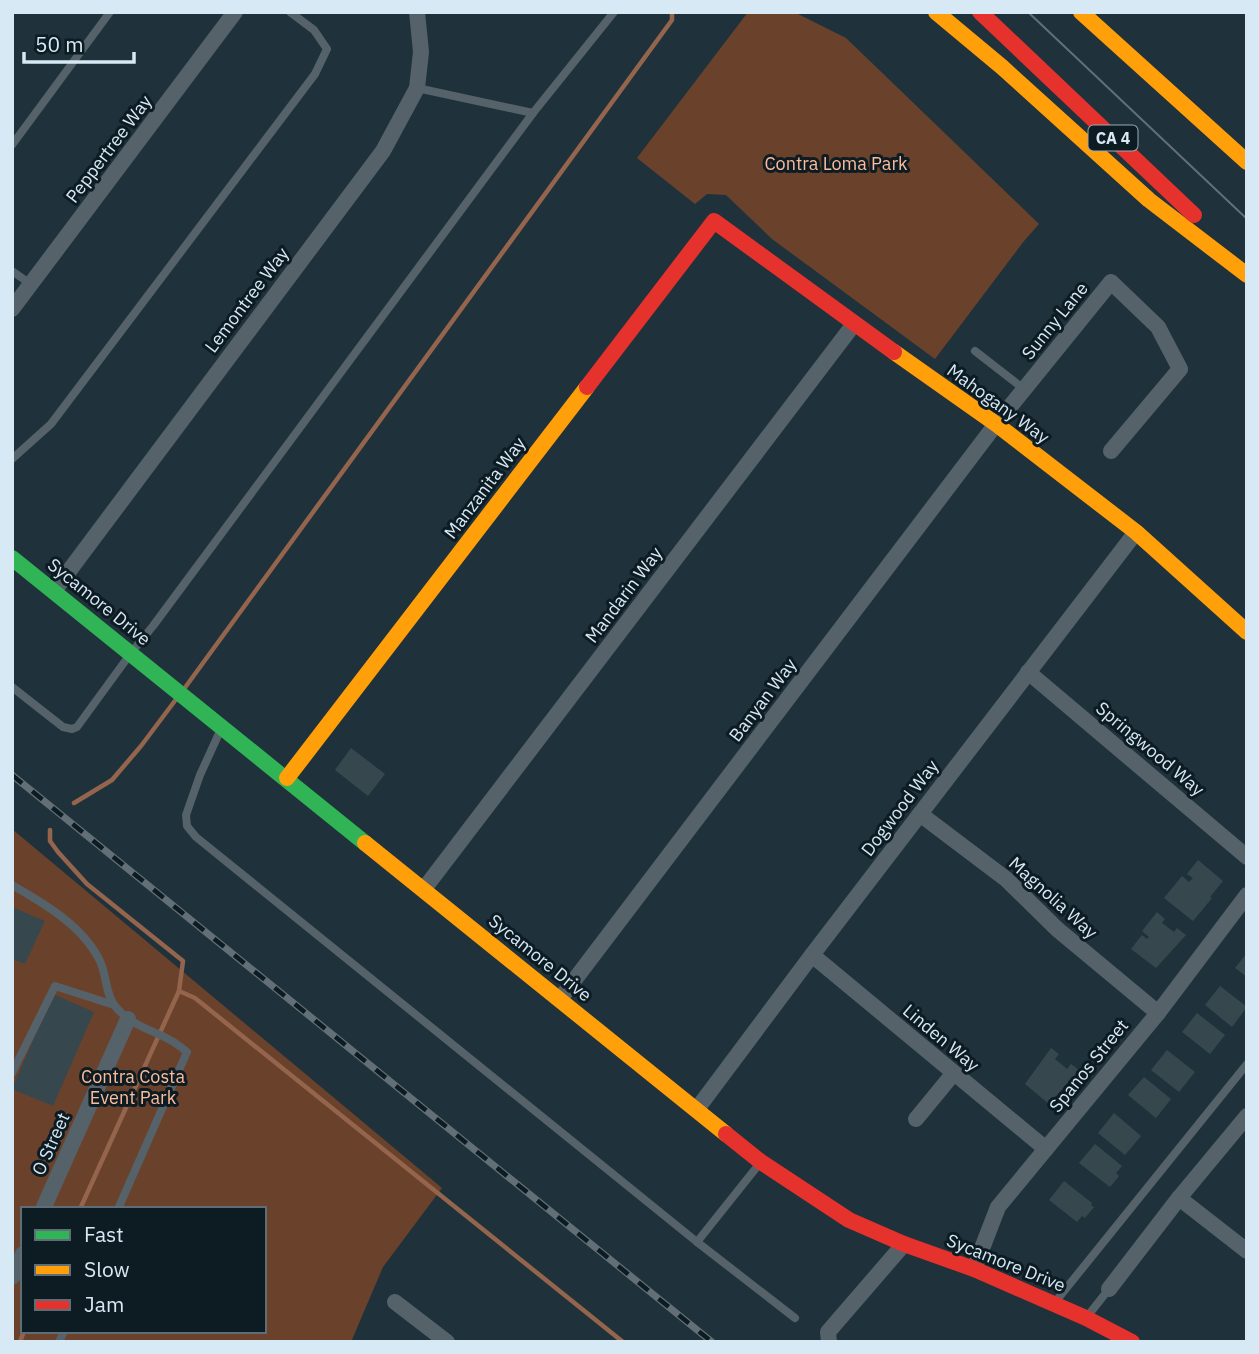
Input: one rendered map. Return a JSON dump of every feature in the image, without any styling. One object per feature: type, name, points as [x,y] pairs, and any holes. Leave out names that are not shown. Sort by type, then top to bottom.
[{"type":"main road","points":[[936,12],[1002,67],[1149,200],[1247,275]]},
{"type":"main road","name":"CA 4","points":[[980,12],[1247,264]]},
{"type":"main road","points":[[1082,12],[1247,162]]},
{"type":"main road","name":"Mahogany Way","points":[[714,222],[996,424],[1136,532],[1247,632]]},
{"type":"main road","name":"Manzanita Way","points":[[287,778],[714,222]]},
{"type":"main road","name":"Sycamore Drive","points":[[12,558],[761,1162],[849,1220],[904,1244],[974,1269],[1087,1318],[1132,1342]]},
{"type":"street","name":"Peppertree Way","points":[[12,309],[235,12]]},
{"type":"street","name":"Lemontree Way","points":[[54,591],[383,151],[417,88],[421,52],[417,12]]},
{"type":"street","name":"Sunny Lane","points":[[996,424],[1111,282],[1158,327],[1180,369],[1111,451]]},
{"type":"street","name":"Mandarin Way","points":[[424,889],[854,324]]},
{"type":"street","name":"Banyan Way","points":[[560,999],[996,424]]},
{"type":"street","name":"Dogwood Way","points":[[697,1109],[1136,532]]},
{"type":"street","name":"Springwood Way","points":[[1028,672],[1247,857]]},
{"type":"street","name":"Magnolia Way","points":[[920,814],[1006,879],[1057,929],[1158,1013]]},
{"type":"street","name":"Spanos Street","points":[[974,1269],[998,1207],[1158,1013],[1247,895]]},
{"type":"street","name":"Linden Way","points":[[812,955],[1046,1149]]},
{"type":"street","name":"O Street","points":[[44,1207],[134,1023]]},
{"type":"street","points":[[916,1119],[953,1074]]},
{"type":"street","points":[[1108,1289],[1247,1116]]},
{"type":"street","points":[[1179,1198],[1247,1251]]},
{"type":"street","points":[[829,1342],[828,1332],[904,1244]]},
{"type":"street","points":[[12,1277],[21,1258]]},
{"type":"street","points":[[395,1302],[447,1342]]},
{"type":"lane","points":[[12,145],[110,12]]},
{"type":"lane","points":[[12,459],[51,424],[315,74],[327,48],[314,30],[290,12]]},
{"type":"lane","points":[[12,687],[63,727],[77,727],[533,113],[614,12]]},
{"type":"lane","points":[[417,88],[533,113]]},
{"type":"lane","points":[[12,271],[32,285]]},
{"type":"lane","points":[[975,351],[1024,389]]},
{"type":"lane","points":[[222,727],[186,815],[187,826],[195,837],[795,1318]]},
{"type":"lane","points":[[12,885],[66,920],[93,948],[104,971],[106,988],[114,1005],[134,1023],[187,1052],[119,1207]]},
{"type":"lane","points":[[12,1073],[55,986],[114,1005]]},
{"type":"lane","points":[[1054,1304],[1247,1065]]},
{"type":"lane","points":[[697,1242],[761,1162]]},
{"type":"lane","points":[[1087,1318],[1108,1289]]},
{"type":"green space","name":"Contra Loma Park","points":[[748,12],[794,12],[846,38],[1039,224],[935,359],[772,239],[726,195],[707,194],[695,204],[637,158]]},
{"type":"green space","name":"Contra Costa Event Park","points":[[12,829],[442,1188],[383,1267],[351,1342],[12,1342]]},
{"type":"building","points":[[351,748],[385,774],[368,796],[335,770]]},
{"type":"building","points":[[1198,860],[1223,881],[1193,921],[1164,898],[1182,876],[1189,882],[1193,878],[1187,874]]},
{"type":"building","points":[[12,907],[45,921],[25,964],[12,959]]},
{"type":"building","points":[[1157,912],[1165,919],[1162,923],[1174,932],[1177,928],[1186,935],[1156,968],[1131,949],[1142,935],[1147,939],[1149,937],[1142,931]]},
{"type":"building","points":[[1247,953],[1247,977],[1235,968]]},
{"type":"building","points":[[1220,986],[1247,1007],[1232,1027],[1205,1005]]},
{"type":"building","points":[[53,994],[94,1012],[53,1106],[12,1089]]},
{"type":"building","points":[[1197,1013],[1225,1035],[1210,1054],[1182,1032]]},
{"type":"building","points":[[1051,1048],[1059,1054],[1055,1059],[1067,1069],[1071,1064],[1079,1070],[1049,1104],[1025,1084]]},
{"type":"building","points":[[1167,1050],[1195,1072],[1179,1092],[1151,1070]]},
{"type":"building","points":[[1144,1077],[1171,1099],[1156,1118],[1128,1095]]},
{"type":"building","points":[[1114,1113],[1141,1136],[1125,1155],[1098,1133]]},
{"type":"building","points":[[1095,1144],[1122,1166],[1116,1173],[1119,1176],[1110,1187],[1079,1163]]},
{"type":"building","points":[[1064,1181],[1094,1207],[1085,1218],[1082,1216],[1077,1222],[1049,1200]]},
{"type":"waterway","points":[[184,689],[672,20],[672,12]]},
{"type":"waterway","points":[[74,803],[112,780],[177,698]]},
{"type":"waterway","points":[[50,830],[50,841],[87,884],[183,961],[179,991],[81,1207]]},
{"type":"waterway","points":[[179,991],[195,998],[623,1342]]},
{"type":"waterway","points":[[20,1342],[23,1333]]},
{"type":"tram line","points":[[1028,12],[1247,219]]},
{"type":"railway","points":[[12,775],[712,1342]]},
{"type":"traffic: fast","points":[[12,558],[365,843]]},
{"type":"traffic: slow","points":[[936,12],[1002,67],[1149,200],[1247,275]]},
{"type":"traffic: slow","points":[[1081,12],[1247,162]]},
{"type":"traffic: slow","points":[[894,352],[996,424],[1136,532],[1247,632]]},
{"type":"traffic: slow","points":[[287,778],[587,387]]},
{"type":"traffic: slow","points":[[365,843],[726,1134]]},
{"type":"traffic: jam","points":[[980,12],[1194,215]]},
{"type":"traffic: jam","points":[[587,387],[714,221],[894,352]]},
{"type":"traffic: jam","points":[[726,1134],[761,1162],[849,1220],[904,1244],[974,1269],[1086,1318],[1132,1342]]}]
